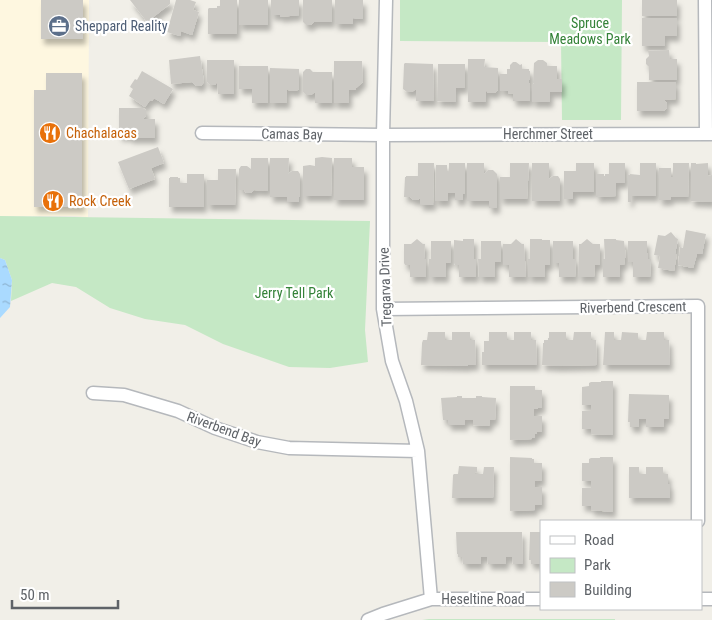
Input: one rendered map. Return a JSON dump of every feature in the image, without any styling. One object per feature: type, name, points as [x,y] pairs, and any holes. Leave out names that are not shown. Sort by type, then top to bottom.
[{"type":"street","name":"Tregarva Drive","points":[[386,0],[383,135],[383,309],[392,361],[406,402],[418,450],[432,599]]},
{"type":"street","points":[[705,0],[709,134]]},
{"type":"street","name":"Camas Bay","points":[[202,133],[383,135]]},
{"type":"street","name":"Herchmer Street","points":[[383,135],[709,134]]},
{"type":"street","name":"Riverbend Crescent","points":[[383,309],[698,306],[698,520]]},
{"type":"street","name":"Riverbend Bay","points":[[93,393],[124,395],[178,412],[215,428],[257,442],[289,448],[418,450]]},
{"type":"street","name":"Heseltine Road","points":[[368,620],[432,599],[540,599]]},
{"type":"shaded area","points":[[0,0],[89,0],[88,217],[0,216]]},
{"type":"green space","name":"Spruce Meadows Park","points":[[400,0],[622,0],[621,120],[562,120],[561,42],[400,41]]},
{"type":"green space","name":"Jerry Tell Park","points":[[0,216],[370,221],[365,330],[368,362],[330,368],[289,367],[223,344],[185,325],[145,319],[110,308],[76,287],[52,283],[11,301],[12,280],[5,260],[0,258]]},
{"type":"green space","points":[[615,619],[615,620],[422,620]]},
{"type":"water","points":[[0,258],[5,260],[12,280],[10,307],[0,318]]},
{"type":"building","points":[[41,0],[83,0],[83,39],[41,39]]},
{"type":"building","points":[[130,0],[170,0],[170,4],[147,22]]},
{"type":"building","points":[[176,0],[196,2],[193,10],[199,12],[192,35],[181,31],[180,36],[167,32]]},
{"type":"building","points":[[220,0],[237,0],[237,34],[208,34],[208,9],[220,6]]},
{"type":"building","points":[[239,0],[268,0],[268,25],[239,25]]},
{"type":"building","points":[[271,0],[299,0],[299,15],[280,17],[280,15],[271,15]]},
{"type":"building","points":[[303,0],[332,0],[332,22],[314,22],[311,25],[306,25],[303,22]]},
{"type":"building","points":[[335,0],[363,0],[363,19],[353,18],[353,24],[335,24]]},
{"type":"building","points":[[642,0],[677,0],[677,16],[642,16]]},
{"type":"building","points":[[642,18],[677,18],[677,36],[665,36],[665,46],[642,46]]},
{"type":"building","points":[[669,50],[670,59],[677,59],[677,80],[649,80],[649,67],[646,64],[646,59],[649,56],[648,51]]},
{"type":"building","points":[[200,56],[204,82],[201,86],[196,86],[192,82],[171,84],[169,60]]},
{"type":"building","points":[[468,59],[485,59],[484,67],[498,68],[498,90],[495,93],[488,93],[486,90],[486,102],[468,102]]},
{"type":"building","points":[[207,60],[234,60],[234,94],[218,94],[217,82],[215,85],[210,85],[207,82]]},
{"type":"building","points":[[538,60],[543,60],[547,63],[547,66],[557,66],[557,79],[562,79],[562,92],[550,92],[550,102],[532,102],[534,63]]},
{"type":"building","points":[[334,61],[362,61],[363,82],[356,90],[349,90],[349,103],[334,103]]},
{"type":"building","points":[[513,62],[522,64],[522,69],[529,69],[530,71],[530,101],[513,101],[513,94],[508,93],[508,91],[500,91],[500,74],[507,74],[507,69],[510,69],[510,65]]},
{"type":"building","points":[[405,63],[433,64],[434,101],[416,101],[416,89],[412,92],[407,92],[403,89]]},
{"type":"building","points":[[438,64],[465,64],[465,88],[456,88],[456,102],[437,101]]},
{"type":"building","points":[[239,66],[268,66],[268,103],[252,103],[252,89],[239,89]]},
{"type":"building","points":[[270,68],[299,69],[299,89],[290,91],[287,89],[287,103],[270,103]]},
{"type":"building","points":[[306,69],[310,69],[313,72],[332,72],[332,103],[315,103],[315,92],[311,95],[306,95],[303,92],[303,72]]},
{"type":"building","points":[[142,71],[173,89],[164,104],[154,98],[145,107],[129,96],[133,89],[130,87],[131,85],[135,79],[137,80]]},
{"type":"building","points":[[46,73],[82,73],[82,207],[34,207],[34,90],[46,90]]},
{"type":"building","points":[[637,82],[676,82],[676,99],[664,100],[667,103],[667,108],[664,111],[637,111]]},
{"type":"building","points":[[119,108],[143,108],[146,110],[146,116],[143,119],[155,119],[155,138],[119,136]]},
{"type":"building","points":[[158,147],[164,163],[151,168],[155,179],[129,189],[118,162]]},
{"type":"building","points":[[251,158],[268,158],[268,191],[254,190],[251,193],[246,193],[244,190],[239,190],[239,169],[241,166],[247,166],[251,169]]},
{"type":"building","points":[[270,158],[289,158],[288,174],[292,171],[298,171],[300,174],[299,202],[287,202],[287,197],[270,197]]},
{"type":"building","points":[[315,158],[332,158],[331,196],[303,196],[303,166],[315,166]]},
{"type":"building","points":[[334,158],[352,158],[352,167],[364,167],[364,200],[334,200]]},
{"type":"building","points":[[418,163],[434,163],[433,205],[420,205],[420,198],[413,200],[410,197],[404,197],[405,177],[418,176]]},
{"type":"building","points":[[449,163],[465,163],[465,194],[463,194],[463,200],[455,200],[455,193],[448,193],[448,201],[435,201],[436,165],[447,165],[447,172],[449,172]]},
{"type":"building","points":[[467,163],[484,163],[484,174],[488,170],[493,170],[497,174],[497,208],[489,208],[489,201],[467,201]]},
{"type":"building","points":[[510,163],[529,163],[527,199],[500,199],[500,177],[510,177]]},
{"type":"building","points":[[532,163],[549,163],[549,179],[553,176],[558,176],[560,179],[560,201],[532,201]]},
{"type":"building","points":[[576,163],[594,163],[594,192],[573,192],[573,199],[564,199],[564,171],[576,171]]},
{"type":"building","points":[[609,163],[625,163],[625,183],[616,183],[616,196],[596,197],[596,174],[604,174],[605,176],[605,174],[609,174]]},
{"type":"building","points":[[640,163],[656,163],[656,196],[631,196],[631,202],[628,202],[628,175],[640,175]]},
{"type":"building","points":[[673,163],[689,163],[688,197],[671,197],[670,200],[659,200],[659,168],[671,168],[671,177],[673,177]]},
{"type":"building","points":[[691,163],[708,163],[708,176],[712,175],[712,202],[691,201]]},
{"type":"building","points":[[218,169],[236,169],[235,205],[207,205],[207,180],[218,180]]},
{"type":"building","points":[[187,174],[204,174],[204,207],[169,207],[169,178],[178,177],[180,178],[180,183],[187,183]]},
{"type":"building","points":[[686,230],[706,234],[702,254],[697,254],[693,268],[678,265],[680,247],[683,248]]},
{"type":"building","points":[[671,232],[678,239],[674,271],[658,268],[660,256],[654,255],[658,235],[665,236]]},
{"type":"building","points":[[417,239],[425,244],[426,277],[410,277],[410,265],[405,265],[404,263],[404,244],[411,244]]},
{"type":"building","points":[[463,239],[474,239],[476,277],[459,277],[459,265],[454,263],[454,240],[463,241]]},
{"type":"building","points":[[516,239],[524,244],[526,277],[509,277],[509,265],[503,265],[503,244],[511,244]]},
{"type":"building","points":[[530,239],[550,240],[550,265],[545,265],[545,277],[528,277]]},
{"type":"building","points":[[587,239],[593,244],[600,244],[600,265],[595,265],[594,277],[578,277],[579,244]]},
{"type":"building","points":[[604,239],[624,241],[626,258],[624,265],[620,265],[620,277],[603,277],[603,259],[605,259]]},
{"type":"building","points":[[431,241],[451,241],[451,262],[446,263],[446,277],[429,277]]},
{"type":"building","points":[[481,241],[501,241],[501,262],[495,262],[495,277],[479,277],[478,259],[481,259]]},
{"type":"building","points":[[553,241],[573,241],[573,259],[576,259],[575,277],[559,277],[559,263],[553,263]]},
{"type":"building","points":[[628,241],[647,241],[648,259],[651,259],[650,277],[633,277],[633,262],[628,262]]},
{"type":"building","points":[[428,332],[445,332],[445,340],[452,340],[452,332],[470,332],[470,340],[475,340],[476,365],[421,365],[422,343],[423,340],[427,340]]},
{"type":"building","points":[[489,332],[507,332],[507,340],[514,340],[514,332],[531,332],[531,340],[536,340],[537,365],[482,365],[484,341],[489,341]]},
{"type":"building","points":[[549,332],[566,332],[566,340],[573,340],[574,332],[591,332],[591,340],[596,340],[597,365],[542,365],[543,343],[544,340],[548,340]]},
{"type":"building","points":[[605,332],[614,332],[614,340],[621,340],[622,332],[638,333],[638,340],[646,340],[647,332],[664,332],[664,340],[669,340],[670,365],[603,365]]},
{"type":"building","points":[[613,381],[613,435],[591,434],[591,429],[582,429],[582,411],[591,411],[591,405],[582,405],[582,387],[589,386],[591,382]]},
{"type":"building","points":[[510,386],[535,386],[535,390],[542,390],[542,408],[534,409],[534,416],[542,416],[542,432],[537,432],[535,438],[510,440]]},
{"type":"building","points":[[629,394],[669,395],[669,419],[664,419],[664,427],[646,427],[646,419],[639,419],[639,427],[630,427],[630,422],[628,422]]},
{"type":"building","points":[[462,396],[462,398],[482,396],[496,398],[495,420],[490,420],[490,425],[487,426],[473,425],[473,420],[465,420],[465,425],[448,425],[448,420],[443,420],[441,398]]},
{"type":"building","points":[[510,457],[532,458],[534,463],[542,463],[542,481],[535,481],[535,487],[542,487],[542,505],[535,505],[535,510],[510,511]]},
{"type":"building","points":[[613,457],[613,512],[591,510],[591,506],[582,506],[582,488],[591,488],[591,481],[582,481],[582,463],[589,463],[589,459]]},
{"type":"building","points":[[459,466],[477,467],[475,474],[483,474],[484,467],[494,467],[493,498],[452,498],[453,475],[458,474]]},
{"type":"building","points":[[629,467],[639,467],[639,474],[646,474],[646,467],[663,467],[663,474],[668,474],[670,498],[629,498]]},
{"type":"building","points":[[456,532],[522,532],[523,564],[513,564],[512,557],[506,557],[506,564],[488,564],[487,557],[481,557],[481,564],[463,564],[462,557],[458,557],[457,554]]},
{"type":"building","points":[[530,532],[540,532],[540,564],[531,564],[531,560],[529,560]]},
{"type":"place","name":"Sheppard Reality","points":[[59,26]]},
{"type":"place","name":"Chachalacas","points":[[50,133]]},
{"type":"place","name":"Rock Creek","points":[[53,201]]}]
